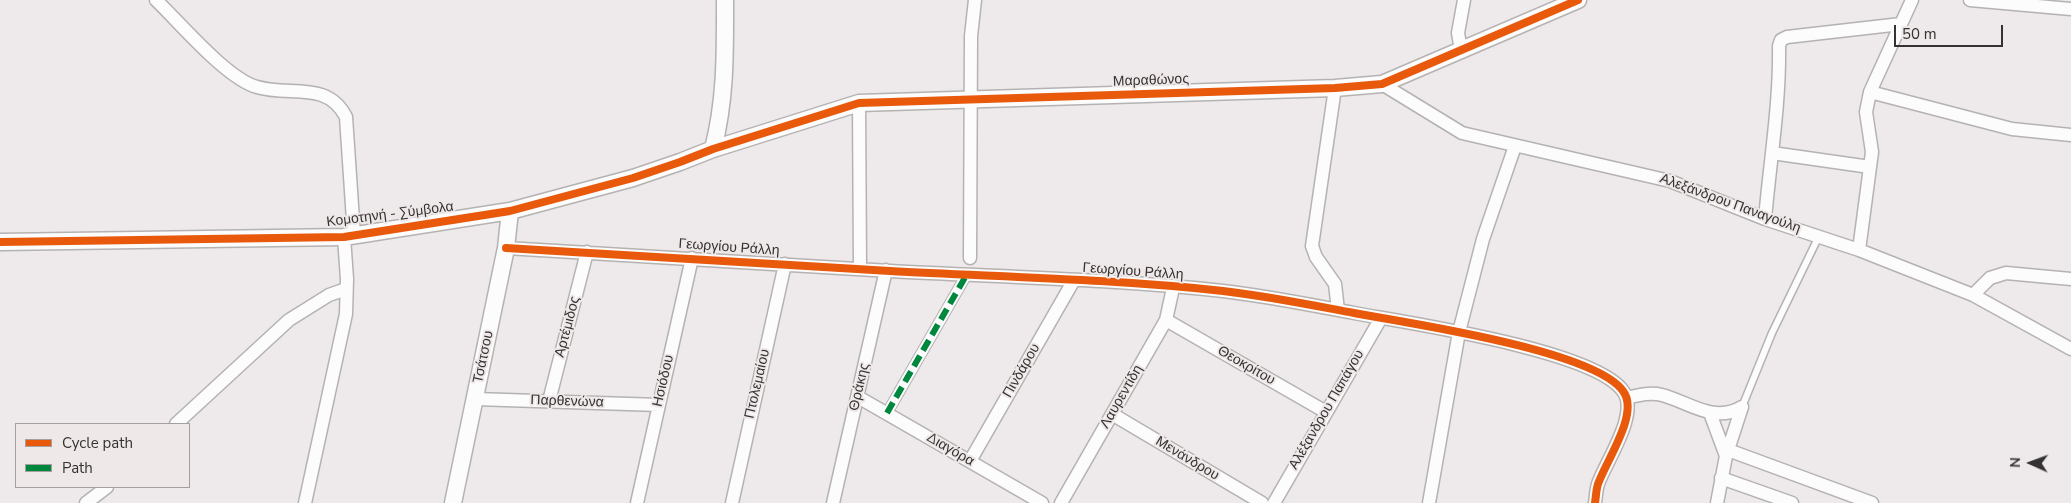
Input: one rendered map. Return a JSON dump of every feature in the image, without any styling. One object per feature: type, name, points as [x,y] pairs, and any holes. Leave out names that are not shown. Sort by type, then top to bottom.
[{"type":"street","points":[[156,0],[226,70],[247,84],[267,89],[320,94],[330,97],[339,104],[346,117],[349,236],[346,314],[305,503]]},
{"type":"street","points":[[713,149],[720,122],[724,91],[725,0]]},
{"type":"street","points":[[970,258],[970,36],[974,0]]},
{"type":"street","points":[[1461,50],[1458,33],[1464,0]]},
{"type":"street","name":"Μαραθώνος","points":[[713,149],[860,104],[1335,88],[1382,84],[1578,0]]},
{"type":"street","points":[[1859,250],[1872,149],[1866,112],[1870,92],[1912,0]]},
{"type":"street","points":[[1970,0],[2071,9]]},
{"type":"street","points":[[1765,219],[1780,84],[1779,46],[1782,40],[1787,37],[1901,24]]},
{"type":"street","name":"Αλεξάνδρου Παναγούλη","points":[[1382,84],[1462,133],[1670,181],[1765,219],[1859,250],[1973,295],[2071,348]]},
{"type":"street","points":[[1335,88],[1312,246],[1316,257],[1335,284],[1338,310]]},
{"type":"street","points":[[1870,92],[2012,129],[2071,136]]},
{"type":"street","points":[[860,104],[860,268]]},
{"type":"street","points":[[1430,503],[1459,332],[1483,239],[1515,146]]},
{"type":"street","name":"Κομοτηνή - Σύμβολα","points":[[0,242],[349,236],[510,211],[633,178],[713,149]]},
{"type":"street","points":[[1772,153],[1870,167]]},
{"type":"street","name":"Τσάτσου","points":[[453,503],[506,248],[510,211]]},
{"type":"street","name":"Γεωργίου Ράλλη","points":[[506,248],[1074,280],[1224,291],[1459,332],[1517,345],[1579,364],[1612,380],[1622,389],[1627,398]]},
{"type":"street","name":"Αρτέμιδος","points":[[549,401],[587,252]]},
{"type":"street","name":"Ησιόδου","points":[[637,503],[692,258]]},
{"type":"street","name":"Πτολεμαίου","points":[[732,503],[785,264]]},
{"type":"street","name":"Θράκης","points":[[834,503],[886,270]]},
{"type":"street","points":[[1973,295],[1990,278],[2006,273],[2071,279]]},
{"type":"street","points":[[887,413],[967,274]]},
{"type":"street","name":"Πινδάρου","points":[[970,462],[1074,280]]},
{"type":"street","name":"Λαυρεντίδη","points":[[1061,503],[1166,320],[1173,288]]},
{"type":"street","points":[[177,423],[289,320],[329,294],[346,289]]},
{"type":"street","name":"Αλέξανδρου Παπάγου","points":[[1274,503],[1382,318]]},
{"type":"street","name":"Θεοκρίτου","points":[[1166,320],[1326,412]]},
{"type":"street","points":[[1595,503],[1598,484],[1626,421],[1627,398],[1644,394],[1662,395],[1710,413],[1730,413],[1742,407]]},
{"type":"street","name":"Διαγόρα","points":[[858,397],[1042,503]]},
{"type":"street","name":"Παρθενώνα","points":[[475,399],[659,405]]},
{"type":"street","points":[[1717,503],[1727,453],[1742,407]]},
{"type":"street","points":[[1710,413],[1727,453],[1872,503]]},
{"type":"street","name":"Μενάνδρου","points":[[1112,414],[1262,503]]},
{"type":"street","points":[[1721,478],[1792,503]]},
{"type":"street","points":[[86,503],[106,488]]},
{"type":"lane","points":[[1742,407],[1772,333],[1819,236]]},
{"type":"marked path","points":[[887,413],[967,274]]},
{"type":"cycle path","points":[[0,242],[344,237],[510,211],[633,178],[713,149],[859,103],[1335,88],[1382,84],[1578,0]]},
{"type":"cycle path","points":[[506,248],[1182,287],[1272,298],[1498,340],[1576,363],[1605,376],[1623,391],[1627,400],[1625,424],[1598,484],[1595,503]]}]
